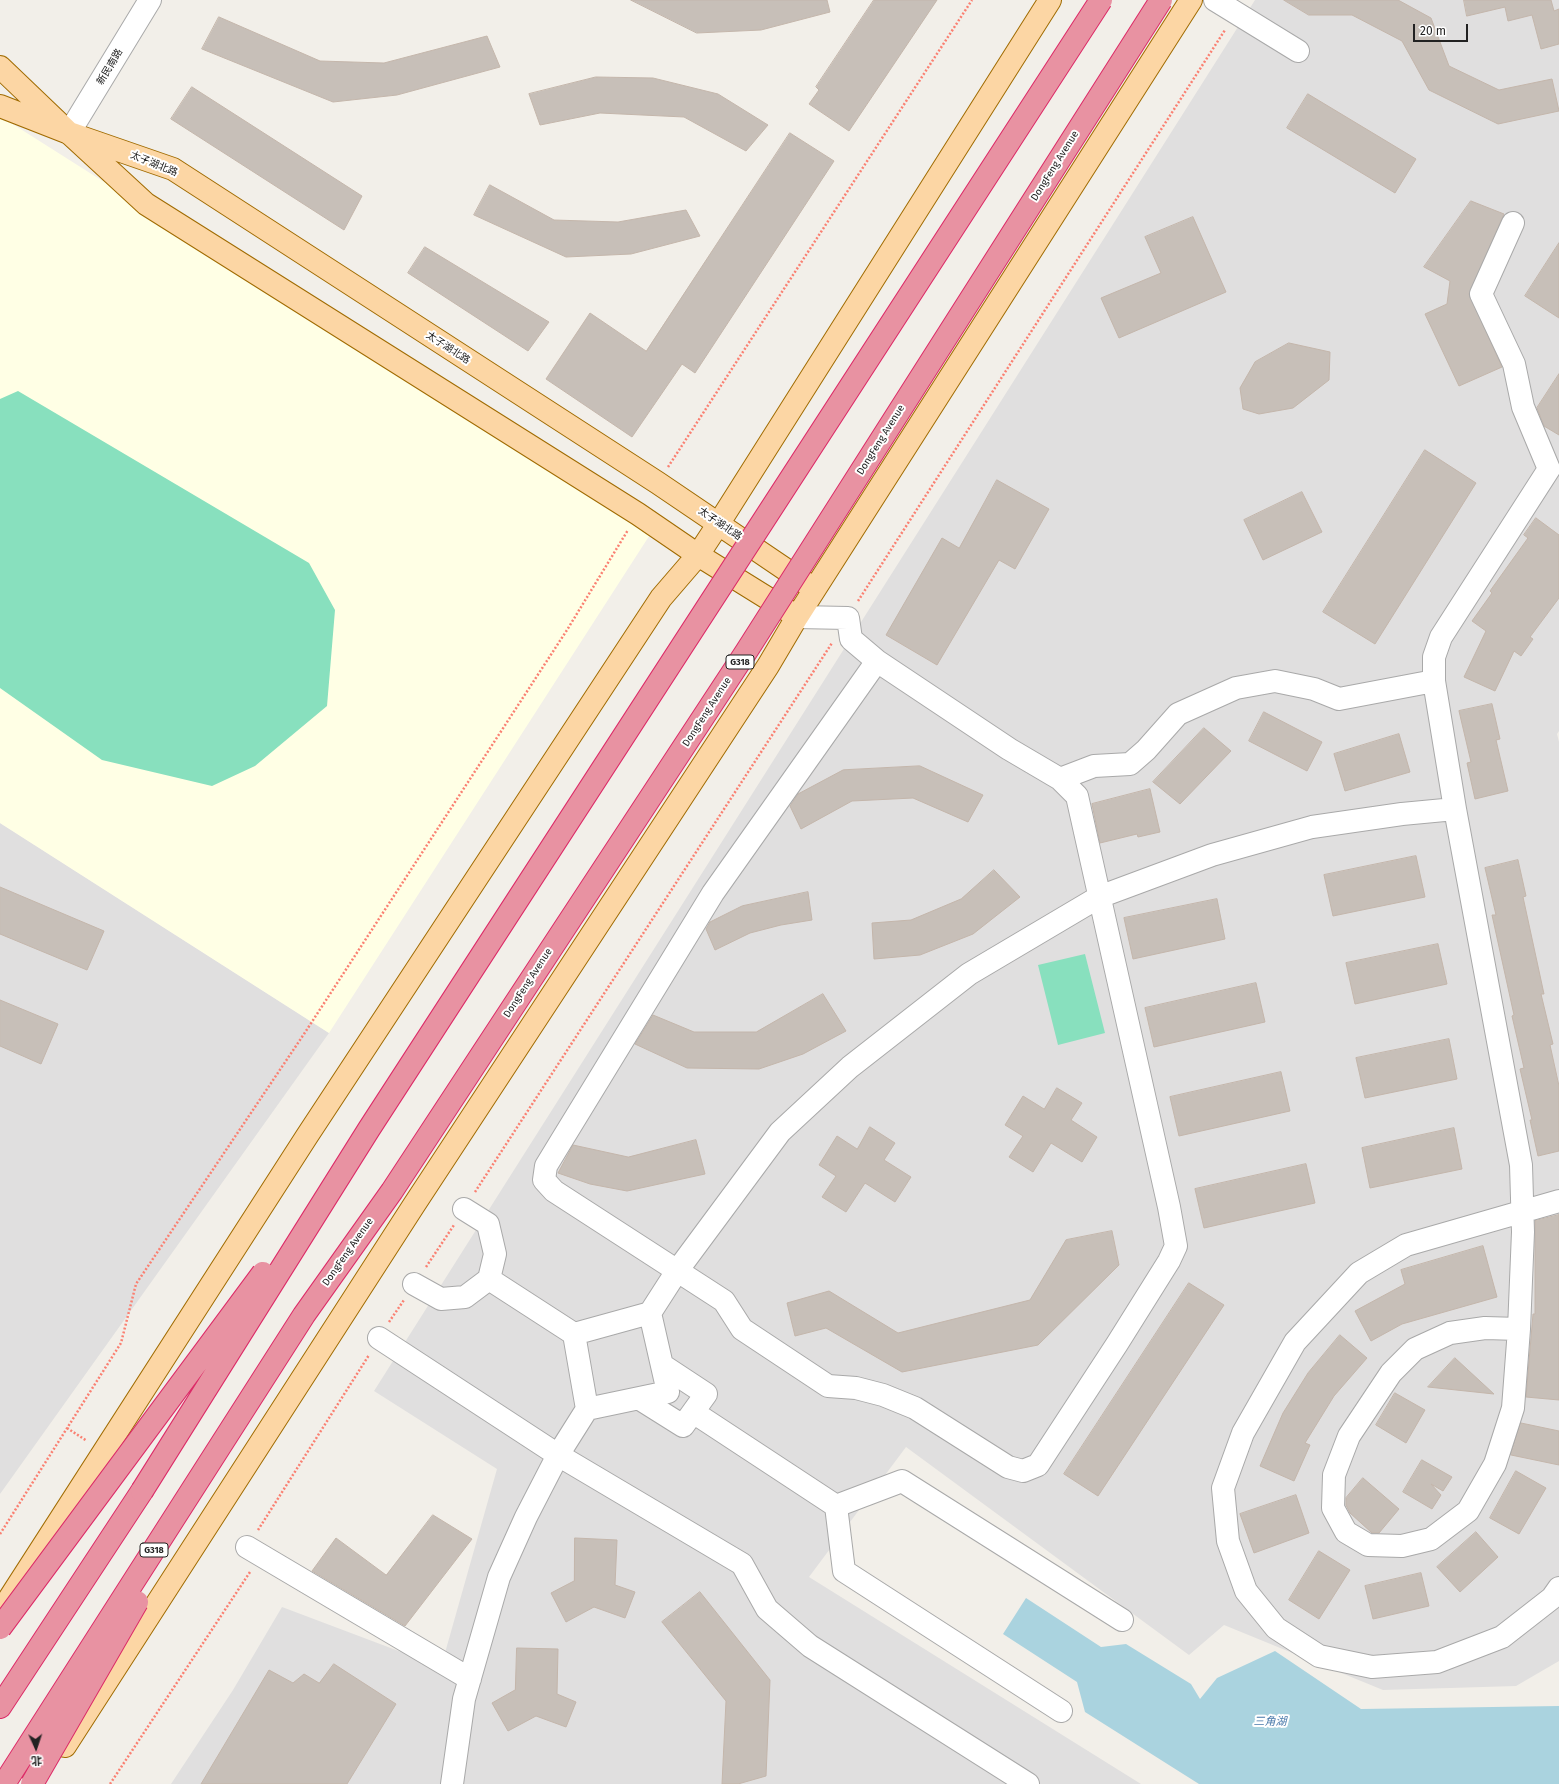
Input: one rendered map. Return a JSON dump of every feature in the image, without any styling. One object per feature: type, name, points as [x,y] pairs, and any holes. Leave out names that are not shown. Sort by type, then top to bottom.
[{"type":"highway","points":[[0,1707],[142,1491],[369,1129],[1101,0]]},
{"type":"highway","name":"DongFeng Avenue","points":[[304,1315],[392,1191],[746,652],[1161,0]]},
{"type":"highway","points":[[0,1628],[116,1474],[369,1129]]},
{"type":"highway","points":[[32,1784],[304,1315]]},
{"type":"highway","name":"G318","points":[[4,1784],[304,1315]]},
{"type":"main road","points":[[0,1613],[302,1143],[661,598],[698,555],[719,523],[1050,0]]},
{"type":"main road","points":[[40,1784],[409,1211],[768,666],[814,589],[1191,0]]},
{"type":"main road","name":"太子湖北路","points":[[0,68],[146,204],[638,514],[698,555],[797,617]]},
{"type":"main road","name":"太子湖北路","points":[[0,106],[69,133],[172,169],[658,483],[814,589]]},
{"type":"street","name":"新民南路","points":[[69,133],[150,0]]},
{"type":"street","points":[[1215,0],[1298,51]]},
{"type":"street","points":[[1513,223],[1481,294],[1514,364],[1523,407],[1549,469],[1441,637],[1434,657],[1434,681],[1455,809],[1521,1165],[1522,1210],[1519,1329],[1513,1408],[1495,1464],[1468,1511],[1431,1539],[1402,1546],[1368,1544],[1346,1532],[1333,1508],[1334,1475],[1349,1436],[1391,1373],[1415,1349],[1450,1332],[1485,1328],[1519,1329]]},
{"type":"street","points":[[797,617],[848,618],[850,638],[876,661],[1009,749],[1060,779],[1077,796],[1169,1207],[1176,1246],[1169,1261],[1117,1344],[1038,1465],[1023,1471],[1008,1467],[915,1408],[883,1395],[856,1388],[828,1386],[742,1329],[724,1301],[554,1191],[544,1180],[546,1166],[642,1006],[713,893],[876,661]]},
{"type":"street","points":[[1060,779],[1094,766],[1130,764],[1146,750],[1178,714],[1236,688],[1275,681],[1314,689],[1339,699],[1434,681]]},
{"type":"street","points":[[574,1334],[650,1313],[677,1271],[780,1132],[850,1067],[969,974],[1099,897],[1212,855],[1312,827],[1402,814],[1455,809]]},
{"type":"street","points":[[1559,1201],[1522,1210],[1406,1245],[1359,1273],[1295,1342],[1243,1433],[1223,1488],[1228,1541],[1246,1592],[1276,1628],[1319,1656],[1372,1667],[1438,1662],[1502,1637],[1552,1598],[1559,1588]]},
{"type":"street","points":[[414,1284],[441,1299],[465,1297],[489,1279],[496,1254],[488,1224],[464,1209]]},
{"type":"street","points":[[452,1784],[464,1699],[499,1577],[526,1517],[558,1455],[587,1409],[574,1334],[489,1279]]},
{"type":"street","points":[[587,1409],[668,1392],[650,1313]]},
{"type":"street","points":[[379,1338],[558,1455],[742,1564],[767,1609],[810,1646],[1028,1784]]},
{"type":"street","points":[[640,1399],[683,1426],[706,1394],[662,1365]]},
{"type":"street","points":[[693,1412],[836,1506],[844,1571],[1061,1711]]},
{"type":"street","points":[[836,1506],[902,1481],[1122,1620]]},
{"type":"street","points":[[254,1551],[470,1678]]},
{"type":"path","points":[[658,483],[972,0]]},
{"type":"path","points":[[110,1784],[254,1551],[379,1338],[848,618],[1236,12]]},
{"type":"path","points":[[0,1534],[121,1343],[136,1284],[308,1027],[567,630],[638,514]]},
{"type":"path","points":[[67,1428],[104,1452]]},
{"type":"shaded area","points":[[1255,0],[1559,0],[1559,731],[1557,734],[1559,742],[1559,1661],[1516,1686],[1383,1690],[1224,1625],[1189,1655],[906,1447],[809,1577],[1141,1784],[171,1784],[233,1690],[282,1607],[441,1667],[497,1469],[374,1391]]},
{"type":"shaded area","points":[[0,116],[653,530],[329,1033],[0,823]]},
{"type":"shaded area","points":[[0,823],[329,1033],[0,1494]]},
{"type":"green space","points":[[18,391],[309,563],[335,610],[327,706],[255,766],[212,786],[102,760],[0,688],[0,399]]},
{"type":"green space","points":[[1085,954],[1105,1033],[1058,1045],[1038,965]]},
{"type":"water","name":"三角湖","points":[[1026,1598],[1101,1647],[1126,1644],[1191,1684],[1200,1699],[1217,1678],[1275,1651],[1361,1709],[1559,1706],[1559,1784],[1199,1784],[1085,1712],[1077,1682],[1003,1634]]},
{"type":"building","points":[[631,0],[827,0],[830,12],[761,30],[697,33]]},
{"type":"building","points":[[874,0],[937,0],[849,131],[809,104],[819,90],[816,87]]},
{"type":"building","points":[[1284,0],[1398,0],[1431,18],[1449,66],[1499,90],[1552,79],[1559,111],[1498,124],[1429,90],[1402,41],[1352,15],[1309,15]]},
{"type":"building","points":[[1464,0],[1551,0],[1554,11],[1559,9],[1559,44],[1541,49],[1532,15],[1508,21],[1505,7],[1467,16]]},
{"type":"building","points":[[219,17],[320,61],[384,63],[487,36],[500,67],[397,95],[333,102],[202,49]]},
{"type":"building","points":[[596,77],[653,78],[718,94],[768,125],[746,151],[684,117],[600,113],[540,125],[529,94]]},
{"type":"building","points":[[192,87],[362,196],[344,230],[171,119]]},
{"type":"building","points":[[1308,94],[1416,159],[1395,193],[1287,128]]},
{"type":"building","points":[[790,133],[834,161],[695,373],[682,364],[632,437],[546,379],[590,313],[646,351]]},
{"type":"building","points":[[490,185],[554,220],[618,222],[686,210],[700,236],[631,254],[566,257],[474,215]]},
{"type":"building","points":[[1471,201],[1504,214],[1469,294],[1502,367],[1459,386],[1425,314],[1447,304],[1450,281],[1424,267]]},
{"type":"building","points":[[1193,217],[1226,292],[1119,338],[1101,298],[1161,273],[1145,237]]},
{"type":"building","points":[[1559,243],[1559,318],[1525,296]]},
{"type":"building","points":[[425,247],[549,322],[528,351],[408,273]]},
{"type":"building","points":[[1289,343],[1330,352],[1329,380],[1293,408],[1259,414],[1243,409],[1240,388],[1255,362]]},
{"type":"building","points":[[1559,374],[1559,435],[1544,426],[1537,408]]},
{"type":"building","points":[[1425,450],[1476,483],[1375,644],[1323,612]]},
{"type":"building","points":[[997,480],[1049,509],[1015,569],[999,560],[937,665],[886,635],[942,538],[959,548]]},
{"type":"building","points":[[1302,492],[1322,532],[1263,560],[1244,520]]},
{"type":"building","points":[[1536,518],[1559,535],[1559,598],[1530,637],[1533,639],[1521,656],[1514,651],[1495,691],[1464,677],[1486,631],[1472,621],[1492,593],[1490,591],[1528,538],[1524,535]]},
{"type":"building","points":[[1492,704],[1500,739],[1496,740],[1508,791],[1475,799],[1467,763],[1471,762],[1459,711]]},
{"type":"building","points":[[1264,712],[1322,742],[1307,771],[1249,741]]},
{"type":"building","points":[[1204,728],[1231,751],[1180,804],[1153,782]]},
{"type":"building","points":[[1399,734],[1410,772],[1345,791],[1334,754]]},
{"type":"building","points":[[920,766],[983,795],[968,822],[913,798],[852,801],[801,829],[790,806],[798,794],[843,770]]},
{"type":"building","points":[[1150,789],[1160,832],[1138,837],[1137,834],[1100,843],[1092,804]]},
{"type":"building","points":[[1416,856],[1425,897],[1333,916],[1324,875]]},
{"type":"building","points":[[1518,860],[1526,896],[1523,897],[1544,994],[1541,994],[1553,1044],[1550,1045],[1559,1086],[1559,1151],[1538,1156],[1530,1120],[1532,1120],[1520,1069],[1524,1068],[1512,1016],[1514,1015],[1492,915],[1496,915],[1485,868]]},
{"type":"building","points":[[994,870],[1020,897],[973,934],[920,955],[874,959],[872,923],[911,920],[961,899]]},
{"type":"building","points":[[0,887],[104,931],[87,970],[0,934]]},
{"type":"building","points":[[808,892],[812,920],[781,925],[750,933],[715,950],[706,929],[710,922],[742,906]]},
{"type":"building","points":[[1217,899],[1225,939],[1133,959],[1124,918]]},
{"type":"building","points":[[1438,944],[1447,984],[1355,1004],[1346,963]]},
{"type":"building","points":[[1256,983],[1265,1022],[1154,1047],[1145,1008]]},
{"type":"building","points":[[823,994],[846,1031],[803,1054],[759,1069],[687,1068],[635,1044],[653,1015],[694,1032],[756,1032]]},
{"type":"building","points":[[0,1000],[58,1024],[41,1064],[0,1046]]},
{"type":"building","points":[[1449,1039],[1457,1079],[1365,1098],[1356,1058]]},
{"type":"building","points":[[1281,1072],[1290,1111],[1179,1136],[1170,1097]]},
{"type":"building","points":[[1057,1088],[1082,1103],[1071,1120],[1097,1137],[1082,1162],[1051,1143],[1033,1172],[1009,1157],[1023,1136],[1005,1125],[1023,1096],[1044,1109]]},
{"type":"building","points":[[870,1127],[895,1143],[884,1160],[911,1177],[895,1202],[865,1183],[846,1212],[822,1197],[836,1176],[819,1165],[837,1136],[857,1149]]},
{"type":"building","points":[[1454,1128],[1462,1169],[1370,1188],[1362,1148]]},
{"type":"building","points":[[696,1140],[705,1174],[627,1191],[590,1184],[558,1173],[573,1145],[628,1157]]},
{"type":"building","points":[[1306,1164],[1315,1203],[1204,1228],[1195,1189]]},
{"type":"building","points":[[1559,1215],[1559,1400],[1526,1397],[1533,1314],[1535,1314],[1535,1221]]},
{"type":"building","points":[[1112,1231],[1119,1265],[1038,1345],[902,1372],[826,1328],[795,1336],[787,1303],[829,1291],[898,1333],[1030,1300],[1066,1240]]},
{"type":"building","points":[[1483,1246],[1497,1297],[1402,1324],[1371,1341],[1355,1311],[1405,1284],[1401,1270]]},
{"type":"building","points":[[1189,1283],[1224,1305],[1098,1496],[1064,1474]]},
{"type":"building","points":[[1340,1335],[1367,1358],[1334,1396],[1305,1443],[1310,1445],[1294,1481],[1260,1466],[1283,1413],[1308,1373]]},
{"type":"building","points":[[1455,1358],[1494,1394],[1428,1387]]},
{"type":"building","points":[[1395,1393],[1425,1410],[1406,1443],[1376,1425]]},
{"type":"building","points":[[1521,1423],[1559,1431],[1559,1465],[1511,1455]]},
{"type":"building","points":[[1422,1460],[1452,1477],[1443,1491],[1431,1484],[1441,1495],[1432,1509],[1403,1492]]},
{"type":"building","points":[[1516,1471],[1546,1488],[1519,1534],[1490,1518]]},
{"type":"building","points":[[1363,1478],[1399,1509],[1379,1533],[1372,1533],[1350,1513],[1346,1505],[1346,1498]]},
{"type":"building","points":[[1296,1495],[1309,1533],[1254,1553],[1240,1514]]},
{"type":"building","points":[[433,1515],[472,1539],[405,1626],[312,1571],[336,1538],[386,1575]]},
{"type":"building","points":[[1476,1532],[1498,1557],[1460,1592],[1437,1567]]},
{"type":"building","points":[[575,1538],[617,1540],[615,1585],[635,1592],[625,1618],[594,1607],[566,1622],[551,1593],[574,1581]]},
{"type":"building","points":[[1319,1551],[1350,1570],[1319,1619],[1289,1600]]},
{"type":"building","points":[[1421,1573],[1429,1606],[1373,1619],[1365,1586]]},
{"type":"building","points":[[700,1592],[770,1680],[766,1776],[738,1784],[722,1784],[726,1701],[662,1622]]},
{"type":"building","points":[[517,1648],[558,1649],[557,1694],[576,1702],[566,1727],[536,1716],[508,1731],[492,1703],[515,1690]]},
{"type":"building","points":[[334,1664],[396,1704],[347,1784],[201,1784],[269,1670],[293,1683],[304,1674],[319,1683]]}]
